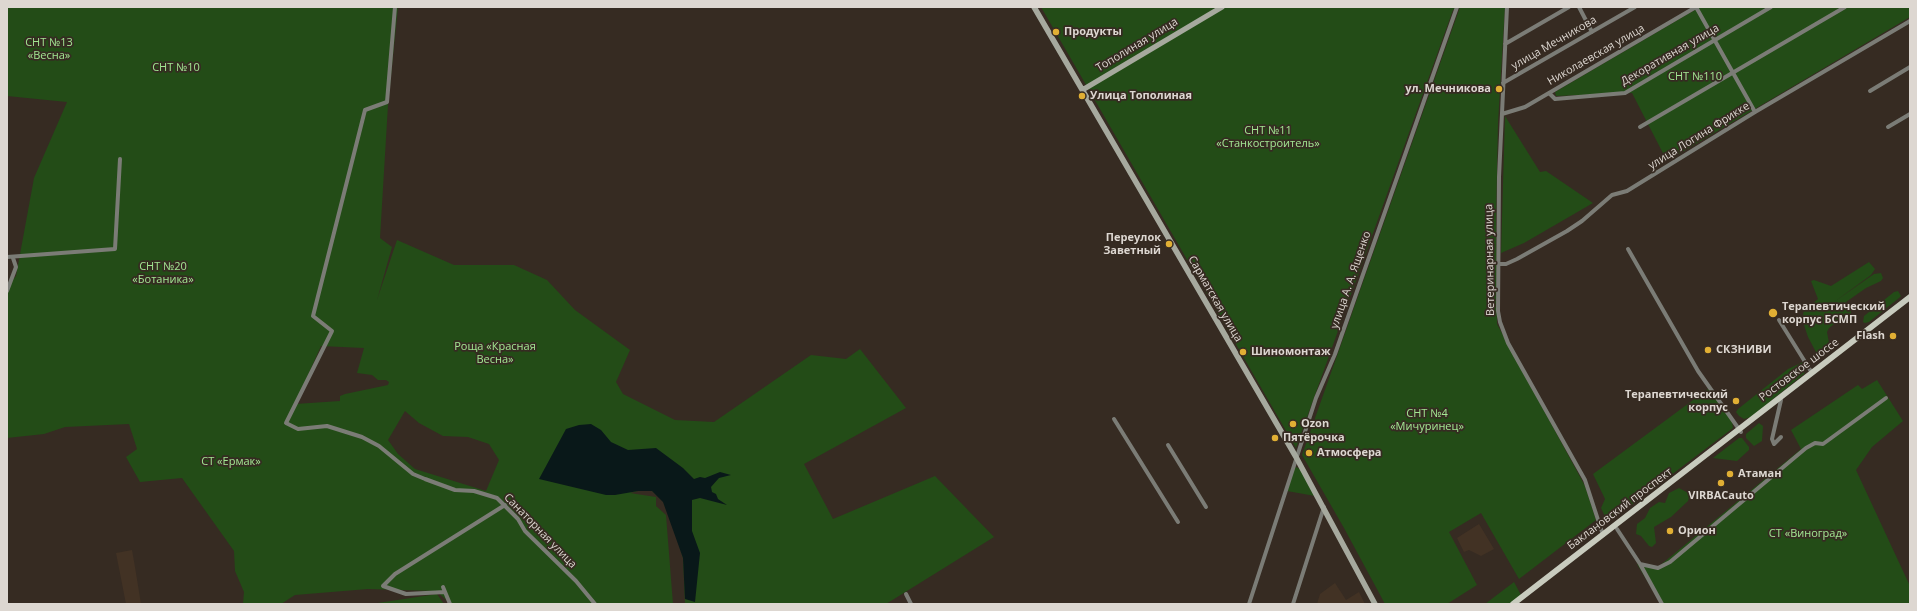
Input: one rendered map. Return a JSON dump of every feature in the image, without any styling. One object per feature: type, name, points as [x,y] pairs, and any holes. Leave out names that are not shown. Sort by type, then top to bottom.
[{"type":"main road","name":"Сарматская улица","points":[[1034,7],[1296,457],[1376,604]]},
{"type":"main road","name":"Тополиная улица","points":[[1084,89],[1222,7]]},
{"type":"main road","name":"Ростовское шоссе","points":[[1740,431],[1910,297]]},
{"type":"main road","name":"Ростовское шоссе","points":[[1740,431],[1910,302]]},
{"type":"main road","name":"Баклановский проспект","points":[[1513,604],[1603,537],[1617,529],[1740,431]]},
{"type":"main road","name":"Баклановский проспект","points":[[1518,604],[1740,431]]},
{"type":"street","name":"Санаторная улица","points":[[395,7],[387,102],[365,110],[313,316],[332,331],[286,423],[298,429],[327,426],[362,438],[379,446],[413,474],[456,490],[474,491],[498,498],[518,519],[525,531],[576,581],[596,604]]},
{"type":"street","name":"улица А. А. Ященко","points":[[1249,604],[1316,398],[1335,354],[1456,7]]},
{"type":"street","name":"Ветеринарная улица","points":[[1507,7],[1499,178],[1498,311],[1503,331],[1583,474],[1590,491],[1603,537]]},
{"type":"street","points":[[1505,44],[1569,7]]},
{"type":"street","points":[[1580,7],[1592,32]]},
{"type":"street","name":"улица Мечникова","points":[[1503,83],[1635,7]]},
{"type":"street","points":[[1696,7],[1755,112]]},
{"type":"street","name":"Николаевская улица","points":[[1502,114],[1525,107],[1696,7]]},
{"type":"street","name":"Декоративная улица","points":[[1549,93],[1554,99],[1625,93],[1771,7]]},
{"type":"street","points":[[1640,127],[1845,7]]},
{"type":"street","name":"улица Логина Фрикке","points":[[1499,264],[1506,264],[1517,259],[1567,231],[1582,221],[1598,206],[1612,196],[1627,191],[1755,112],[1910,21]]},
{"type":"street","points":[[1870,91],[1910,67]]},
{"type":"street","points":[[1888,127],[1910,114]]},
{"type":"street","points":[[7,257],[13,258],[115,249],[120,159]]},
{"type":"street","points":[[1628,249],[1698,372],[1740,431]]},
{"type":"street","points":[[7,291],[16,267],[13,258]]},
{"type":"street","points":[[1779,320],[1812,373]]},
{"type":"street","points":[[1640,564],[1658,568],[1670,562],[1806,448],[1815,443],[1824,444],[1886,398]]},
{"type":"street","points":[[1781,400],[1772,440],[1774,444],[1781,437]]},
{"type":"street","points":[[1114,419],[1178,522]]},
{"type":"street","points":[[1168,445],[1206,506]]},
{"type":"street","points":[[445,592],[406,594],[383,586],[395,574],[504,505]]},
{"type":"street","points":[[1293,604],[1324,507]]},
{"type":"street","points":[[1617,529],[1640,564],[1662,604]]},
{"type":"street","points":[[443,587],[450,604]]},
{"type":"street","points":[[906,594],[911,604]]},
{"type":"shaded area","points":[[591,424],[601,430],[611,442],[628,450],[656,448],[683,468],[694,479],[700,477],[705,478],[720,472],[731,475],[719,478],[711,487],[712,492],[716,494],[718,499],[727,505],[700,498],[692,500],[692,531],[700,553],[695,602],[685,599],[683,558],[663,502],[652,491],[638,491],[606,495],[539,479],[566,429],[579,425]]},
{"type":"shaded area","points":[[1479,524],[1494,549],[1481,556],[1469,550],[1464,552],[1457,538]]},
{"type":"shaded area","points":[[132,550],[141,604],[126,604],[116,553]]},
{"type":"shaded area","points":[[1335,583],[1346,600],[1359,592],[1365,604],[1317,604],[1320,594]]},
{"type":"green space","points":[[7,7],[398,7],[388,105],[380,238],[392,247],[377,300],[397,240],[454,265],[514,265],[547,280],[575,310],[630,350],[616,382],[623,394],[675,420],[714,422],[811,355],[846,359],[860,349],[906,408],[804,464],[833,519],[935,476],[994,537],[886,604],[685,604],[683,558],[663,501],[652,491],[638,491],[630,493],[656,497],[656,506],[666,515],[673,604],[451,604],[436,591],[368,589],[295,595],[281,604],[243,604],[244,592],[235,571],[234,551],[182,478],[140,482],[126,457],[137,449],[129,424],[65,427],[44,434],[7,438],[7,287],[16,276],[34,178],[67,102],[7,96]],"holes":[[[321,346],[364,348],[357,373],[372,375],[378,380],[386,380],[389,382],[388,385],[345,394],[340,396],[340,401],[295,404]],[[405,411],[419,423],[443,436],[468,437],[489,444],[499,460],[486,491],[415,469],[398,454],[388,440]]]},
{"type":"green space","name":"СНТ №11 «Станкостроитель»","points":[[1041,7],[1458,7],[1453,10],[1296,448]]},
{"type":"green space","name":"СНТ №4 «Мичуринец»","points":[[1460,7],[1505,7],[1498,123],[1496,219],[1497,324],[1585,486],[1596,520],[1519,579],[1481,513],[1449,532],[1477,585],[1447,604],[1385,604],[1302,455]]},
{"type":"green space","name":"СНТ №110","points":[[1700,7],[1910,7],[1910,17],[1667,161],[1632,93],[1556,96],[1555,92]]},
{"type":"green space","points":[[1505,116],[1540,172],[1546,171],[1593,203],[1524,243],[1501,253]]},
{"type":"green space","points":[[1869,262],[1875,269],[1871,275],[1834,302],[1874,274],[1881,273],[1883,278],[1881,281],[1866,288],[1846,302],[1851,309],[1851,315],[1841,319],[1829,328],[1827,332],[1830,348],[1819,356],[1808,337],[1802,319],[1804,310],[1818,299],[1811,281],[1814,280],[1831,286]]},
{"type":"green space","points":[[1898,291],[1901,296],[1899,298],[1869,322],[1863,322],[1864,316],[1894,292]]},
{"type":"green space","points":[[1803,362],[1806,368],[1804,374],[1751,417],[1744,419],[1739,416],[1736,412],[1738,409],[1788,369]]},
{"type":"green space","name":"СТ «Виноград»","points":[[1877,380],[1903,421],[1872,447],[1856,470],[1910,586],[1910,604],[1661,604],[1637,564],[1658,567],[1801,449],[1791,430],[1858,385],[1862,389]]},
{"type":"green space","points":[[1708,389],[1732,421],[1733,428],[1625,510],[1607,521],[1601,508],[1605,499],[1593,474]]},
{"type":"green space","points":[[1759,423],[1763,426],[1762,441],[1754,446],[1746,438],[1746,434]]},
{"type":"green space","points":[[1739,438],[1742,438],[1749,447],[1749,450],[1737,461],[1713,458]]},
{"type":"green space","points":[[1296,467],[1300,469],[1315,496],[1287,491],[1293,469]]},
{"type":"green space","points":[[1679,488],[1690,494],[1688,501],[1671,517],[1654,527],[1656,543],[1652,547],[1649,546],[1641,536],[1636,534],[1637,524],[1645,518],[1650,508],[1659,502],[1665,503],[1669,493]]},
{"type":"green space","points":[[1514,582],[1521,595],[1510,604],[1485,604]]},
{"type":"green space","points":[[437,594],[444,604],[371,604]]},
{"type":"place","name":"Продукты","points":[[1056,32]]},
{"type":"place","name":"ул. Мечникова","points":[[1499,89]]},
{"type":"place","name":"Улица Тополиная","points":[[1082,96]]},
{"type":"place","name":"Переулок Заветный","points":[[1169,244]]},
{"type":"place","name":"Терапевтический корпус БСМП","points":[[1773,313]]},
{"type":"place","name":"Flash","points":[[1893,336]]},
{"type":"place","name":"СКЗНИВИ","points":[[1708,350]]},
{"type":"place","name":"Шиномонтаж","points":[[1243,352]]},
{"type":"place","name":"Терапевтический корпус","points":[[1736,401]]},
{"type":"place","name":"Ozon","points":[[1293,424]]},
{"type":"place","name":"Пятёрочка","points":[[1275,438]]},
{"type":"place","name":"Атмосфера","points":[[1309,453]]},
{"type":"place","name":"Атаман","points":[[1730,474]]},
{"type":"place","name":"VIRBACauto","points":[[1721,483]]},
{"type":"place","name":"Орион","points":[[1670,531]]},
{"type":"park label","name":"СНТ №13 «Весна»","points":[[49,49]]},
{"type":"park label","name":"СНТ №10","points":[[176,68]]},
{"type":"park label","name":"СНТ №20 «Ботаника»","points":[[163,273]]},
{"type":"park label","name":"Роща «Красная Весна»","points":[[495,353]]},
{"type":"park label","name":"СТ «Ермак»","points":[[231,462]]}]
